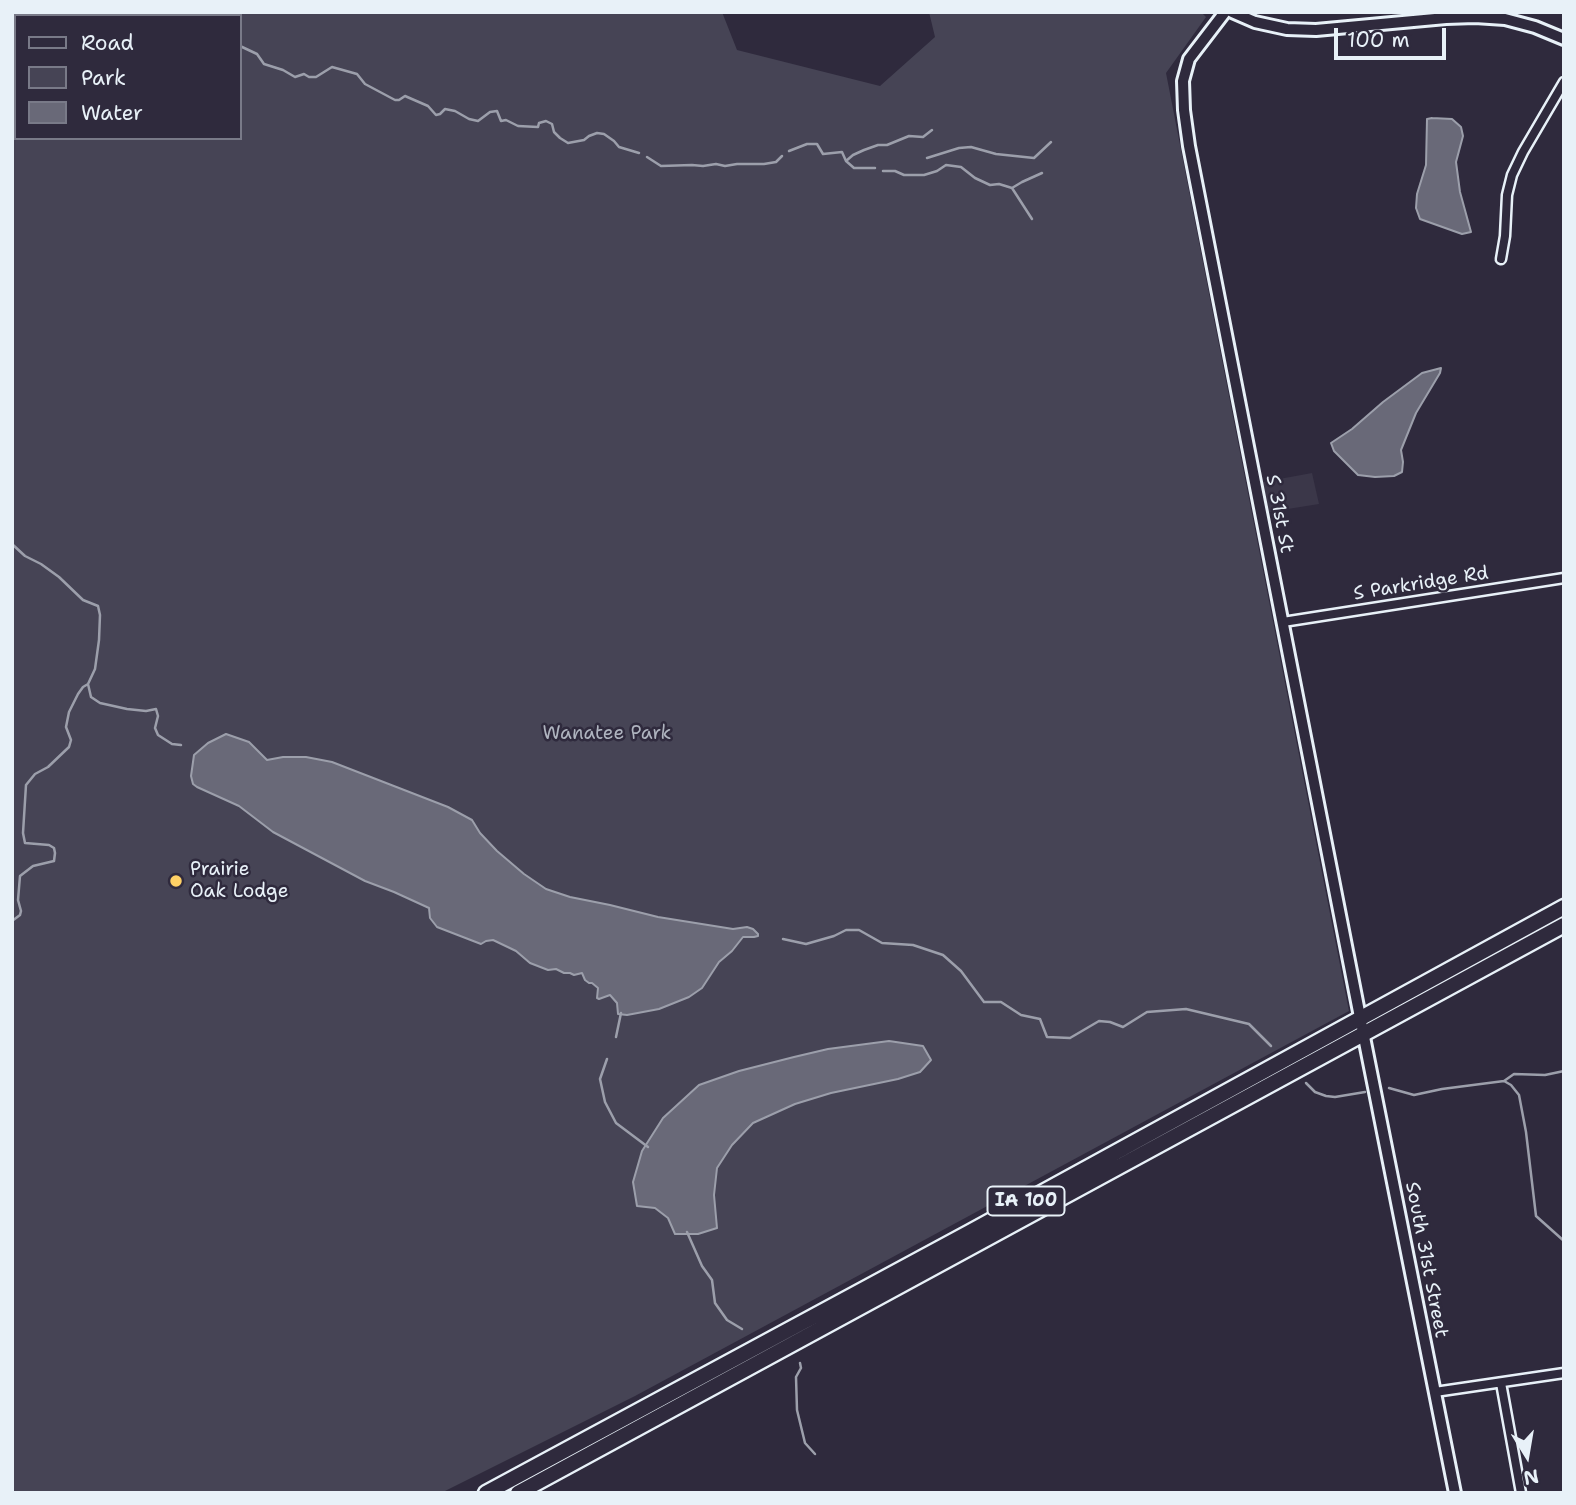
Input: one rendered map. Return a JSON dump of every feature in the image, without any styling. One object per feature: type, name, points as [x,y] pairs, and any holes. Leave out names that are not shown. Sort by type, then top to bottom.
[{"type":"highway","name":"IA 100","points":[[486,1493],[1564,907]]},
{"type":"highway","name":"IA 100","points":[[518,1493],[1564,925]]},
{"type":"street","name":"S 31st St","points":[[1225,12],[1189,59],[1183,81],[1184,110],[1363,1033]]},
{"type":"street","points":[[1232,12],[1276,27],[1308,30],[1446,18],[1505,19],[1564,38]]},
{"type":"street","points":[[1501,260],[1507,195],[1512,175],[1564,82]]},
{"type":"street","name":"S Parkridge Rd","points":[[1283,622],[1564,578]]},
{"type":"street","name":"South 31st Street","points":[[1363,1033],[1455,1493]]},
{"type":"street","points":[[1435,1392],[1564,1373]]},
{"type":"street","points":[[1501,1383],[1521,1493]]},
{"type":"shaded area","points":[[1312,473],[1319,504],[1269,512],[1263,482]]},
{"type":"green space","name":"Wanatee Park","points":[[12,12],[722,12],[737,50],[880,86],[935,37],[929,12],[1201,12],[1206,17],[1166,73],[1349,1011],[635,1396],[441,1493],[12,1493]]},
{"type":"water","points":[[1427,119],[1452,119],[1461,127],[1463,136],[1456,162],[1460,192],[1471,232],[1462,234],[1420,219],[1416,208],[1417,194],[1426,165]]},
{"type":"water","points":[[1441,368],[1416,413],[1401,450],[1402,472],[1394,476],[1358,475],[1334,451],[1331,443],[1383,402],[1422,373]]},
{"type":"water","points":[[226,734],[249,742],[267,760],[306,757],[332,762],[448,807],[472,820],[497,851],[546,889],[658,917],[733,929],[747,927],[753,929],[758,936],[743,937],[719,962],[702,988],[689,997],[659,1009],[618,1014],[617,1003],[610,995],[597,998],[598,988],[585,980],[582,973],[574,975],[556,969],[548,970],[530,963],[516,951],[493,940],[481,944],[437,927],[430,918],[429,908],[365,881],[273,832],[239,806],[197,787],[191,776],[194,755],[208,743]]},
{"type":"water","points":[[889,1041],[923,1046],[931,1060],[920,1072],[831,1093],[795,1104],[753,1123],[732,1145],[717,1168],[714,1195],[717,1228],[698,1234],[675,1234],[668,1218],[655,1208],[637,1206],[633,1182],[642,1151],[663,1118],[699,1085],[739,1071],[828,1049]]},
{"type":"waterway","points":[[242,47],[257,54],[264,64],[295,77],[304,74],[316,77],[332,67],[357,74],[365,84],[395,100],[405,96],[428,106],[436,115],[445,109],[478,121],[490,112],[497,111],[501,121],[506,120],[518,126],[538,127],[539,123],[546,121],[552,124],[554,132],[568,143],[584,140],[597,133],[604,134],[619,147],[639,153]]},
{"type":"waterway","points":[[846,161],[864,150],[909,136],[923,137],[932,130]]},
{"type":"waterway","points":[[927,158],[971,147],[996,154],[1034,158],[1051,142]]},
{"type":"waterway","points":[[789,151],[807,144],[817,144],[823,154],[842,152],[846,161],[854,168],[875,168]]},
{"type":"waterway","points":[[647,157],[661,166],[725,166],[776,162],[782,156]]},
{"type":"waterway","points":[[883,171],[924,175],[946,165],[961,167],[990,185],[999,184],[1012,188],[1032,219]]},
{"type":"waterway","points":[[1012,188],[1042,173]]},
{"type":"waterway","points":[[12,544],[25,556],[59,577],[83,600],[98,606],[100,615],[95,669],[69,712],[66,727],[71,740],[69,747],[48,767],[35,774],[26,785],[23,833],[25,843],[49,845],[54,848],[55,853],[54,861],[33,866],[20,876],[18,900],[21,911],[12,921]]},
{"type":"waterway","points":[[88,684],[91,697],[100,703],[127,709],[156,709],[158,716],[155,728],[158,735],[172,744],[181,745]]},
{"type":"waterway","points":[[783,939],[806,944],[846,930],[859,930],[882,943],[913,945],[943,955],[961,971],[984,1002],[1001,1002],[1021,1015],[1040,1019],[1047,1037],[1070,1038],[1099,1021],[1123,1027],[1147,1012],[1186,1009],[1249,1024],[1271,1046]]},
{"type":"waterway","points":[[616,1037],[621,1013]]},
{"type":"waterway","points":[[607,1059],[600,1079],[605,1102],[616,1123],[648,1147]]},
{"type":"waterway","points":[[1389,1088],[1414,1095],[1504,1081],[1514,1074],[1545,1075],[1564,1071]]},
{"type":"waterway","points":[[1504,1081],[1519,1095],[1536,1216],[1564,1241]]},
{"type":"waterway","points":[[1306,1083],[1315,1092],[1326,1096],[1365,1092]]},
{"type":"waterway","points":[[687,1232],[702,1266],[712,1280],[715,1303],[727,1320],[742,1329]]},
{"type":"waterway","points":[[800,1363],[801,1368],[796,1377],[797,1410],[805,1443],[815,1454]]},
{"type":"place","name":"Prairie Oak Lodge","points":[[176,881]]}]
